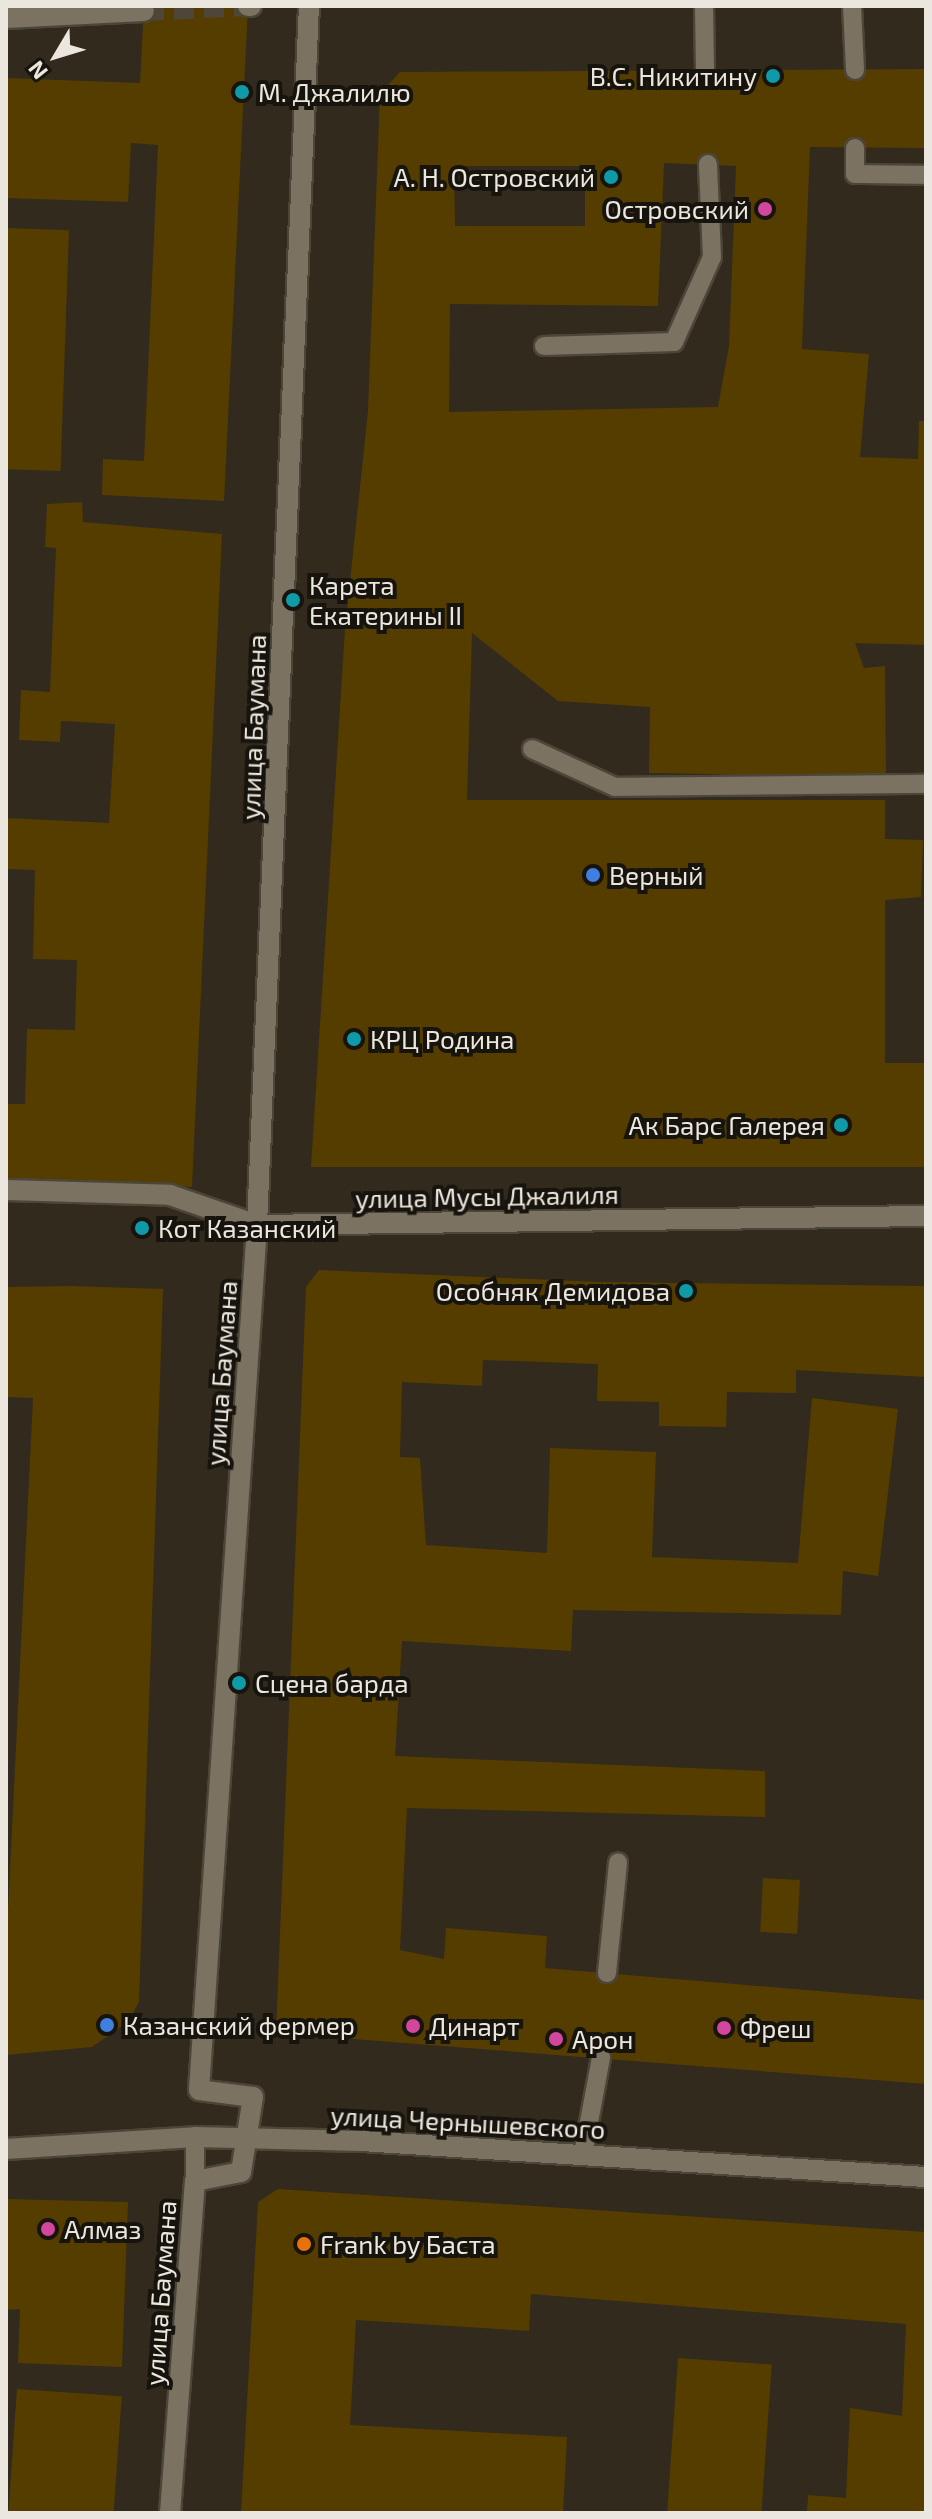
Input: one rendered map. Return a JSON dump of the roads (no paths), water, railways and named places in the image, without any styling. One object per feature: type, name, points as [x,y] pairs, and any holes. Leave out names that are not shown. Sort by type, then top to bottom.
[{"type":"street","name":"улица Баумана","points":[[170,2513],[195,2181],[241,2172],[253,2097],[199,2090],[257,1225],[309,6]]},
{"type":"street","points":[[6,18],[144,11]]},
{"type":"street","name":"улица Мусы Джалиля","points":[[6,1190],[170,1195],[257,1225],[926,1216]]},
{"type":"street","name":"улица Чернышевского","points":[[6,2149],[195,2137],[583,2154],[926,2177]]},
{"type":"lane","points":[[704,6],[705,70]]},
{"type":"lane","points":[[852,6],[855,70]]},
{"type":"lane","points":[[855,148],[855,174],[926,175]]},
{"type":"lane","points":[[544,346],[674,342],[712,257],[708,164]]},
{"type":"lane","points":[[532,749],[615,787],[926,784]]},
{"type":"lane","points":[[607,1973],[618,1863]]},
{"type":"lane","points":[[583,2154],[601,2058]]},
{"type":"lane","points":[[195,2137],[195,2181]]},
{"type":"tunnel","points":[[144,11],[248,6]]},
{"type":"place","name":"В.С. Никитину","points":[[773,76]]},
{"type":"place","name":"М. Джалилю","points":[[242,92]]},
{"type":"place","name":"А. Н. Островский","points":[[611,177]]},
{"type":"place","name":"Островский","points":[[765,209]]},
{"type":"place","name":"Карета Екатерины II","points":[[293,600]]},
{"type":"place","name":"Верный","points":[[593,875]]},
{"type":"place","name":"КРЦ Родина","points":[[354,1039]]},
{"type":"place","name":"Ак Барс Галерея","points":[[841,1125]]},
{"type":"place","name":"Кот Казанский","points":[[142,1228]]},
{"type":"place","name":"Особняк Демидова","points":[[686,1291]]},
{"type":"place","name":"Сцена барда","points":[[239,1683]]},
{"type":"place","name":"Казанский фермер","points":[[107,2025]]},
{"type":"place","name":"Динарт","points":[[413,2026]]},
{"type":"place","name":"Фреш","points":[[724,2028]]},
{"type":"place","name":"Арон","points":[[556,2039]]},
{"type":"place","name":"Алмаз","points":[[48,2229]]},
{"type":"place","name":"Frank by Баста","points":[[304,2244]]}]
